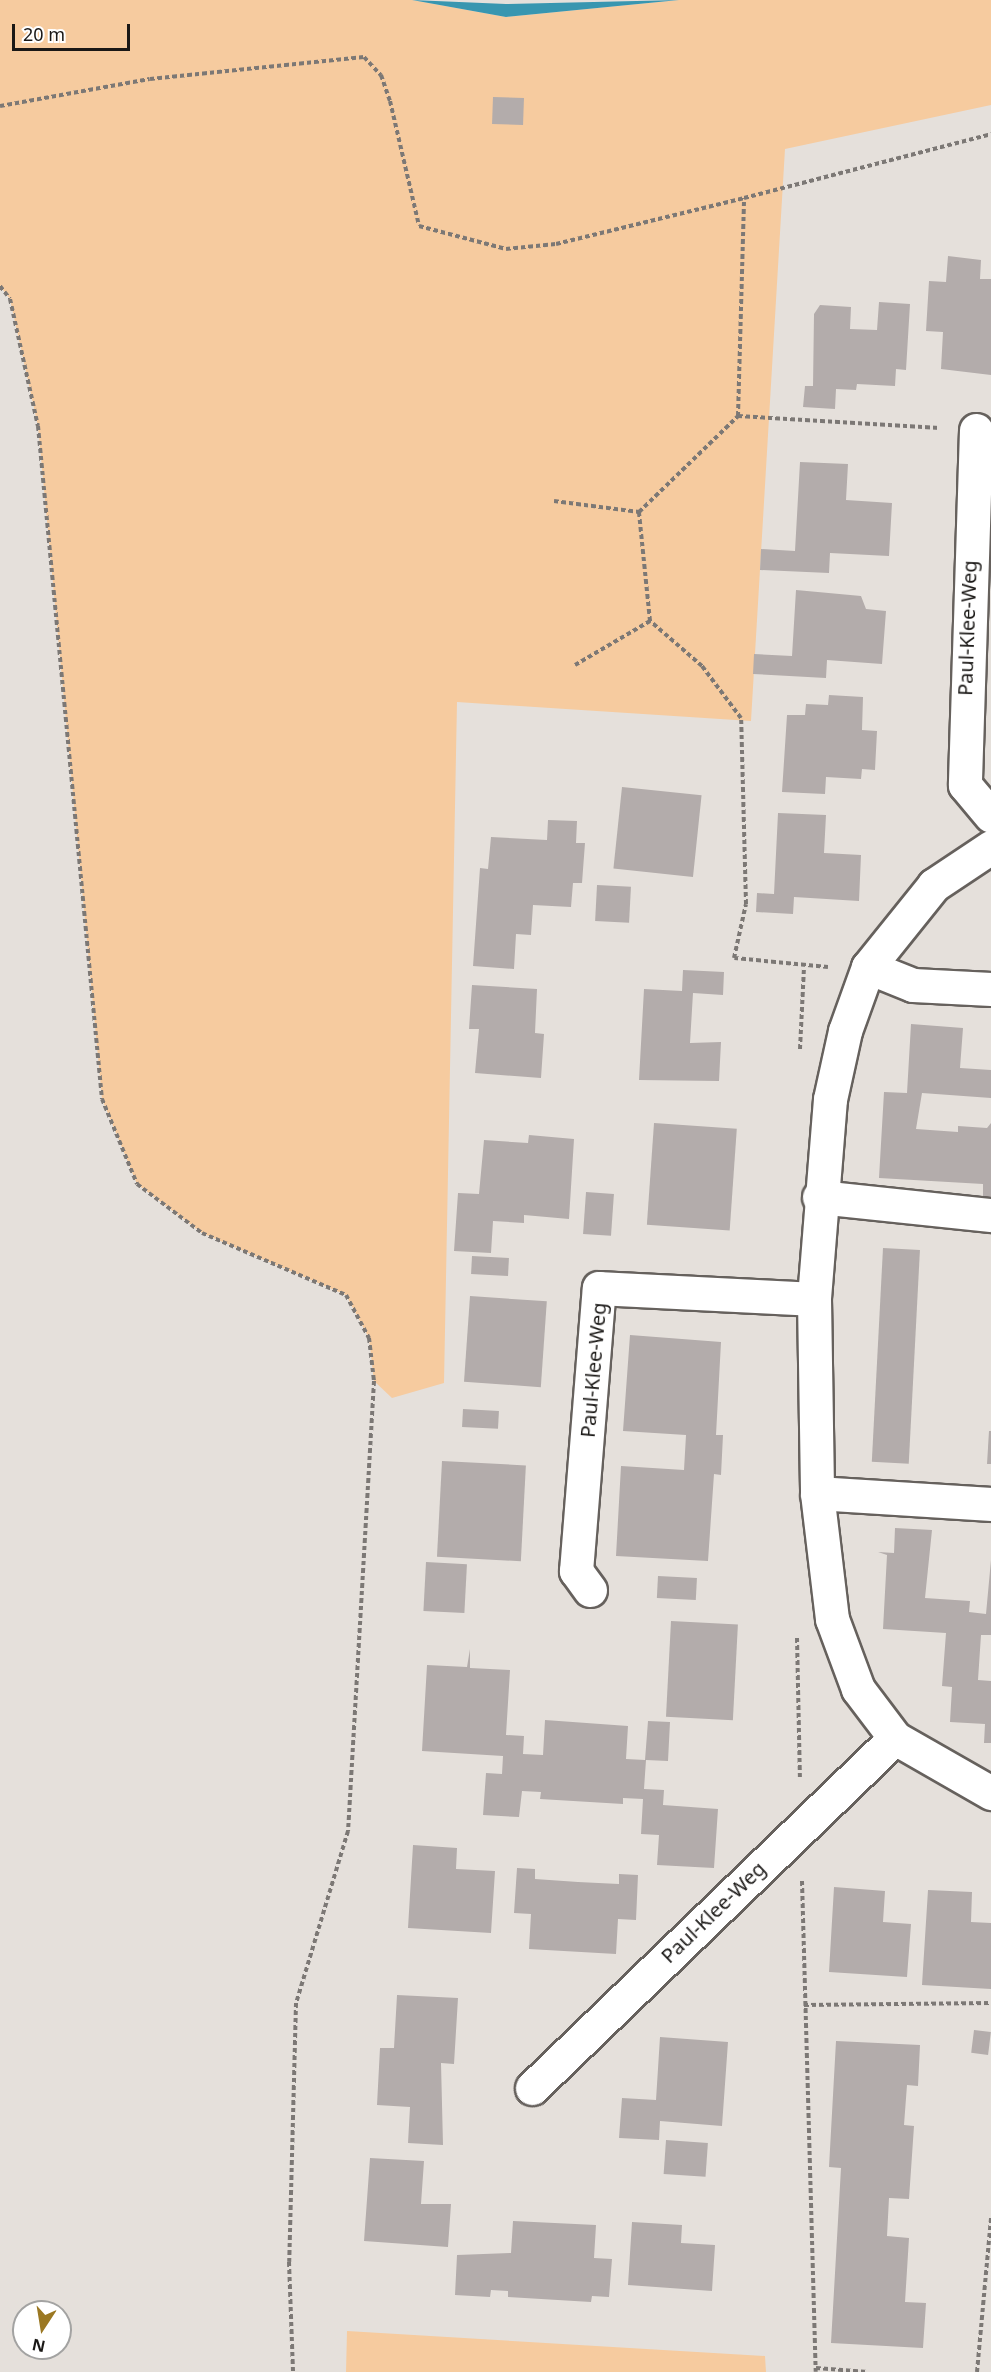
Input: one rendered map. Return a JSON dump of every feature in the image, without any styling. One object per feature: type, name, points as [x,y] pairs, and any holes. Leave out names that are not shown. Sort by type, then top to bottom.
[{"type":"street","name":"Paul-Klee-Weg","points":[[976,430],[965,785],[991,816]]},
{"type":"street","points":[[991,847],[934,885],[868,967],[845,1031],[819,1197],[814,1299],[817,1493],[832,1619],[858,1689],[895,1738],[991,1793]]},
{"type":"street","points":[[868,967],[913,985],[991,989]]},
{"type":"street","points":[[819,1197],[991,1215]]},
{"type":"street","name":"Paul-Klee-Weg","points":[[590,1590],[576,1571],[600,1288],[814,1299]]},
{"type":"street","points":[[817,1493],[991,1504]]},
{"type":"street","name":"Paul-Klee-Weg","points":[[532,2088],[895,1738]]},
{"type":"path","points":[[0,106],[150,79],[364,57],[381,75],[390,101],[419,226],[506,249],[556,244],[991,134]]},
{"type":"path","points":[[639,512],[738,416],[744,198]]},
{"type":"path","points":[[0,286],[10,299],[38,426],[102,1099],[137,1184],[202,1233],[346,1295],[369,1338],[374,1381],[348,1831],[296,2003],[289,2262],[292,2372]]},
{"type":"path","points":[[738,416],[976,430]]},
{"type":"path","points":[[554,501],[639,512]]},
{"type":"path","points":[[639,512],[650,621],[702,666],[741,718],[746,904],[734,958],[868,967]]},
{"type":"path","points":[[575,665],[650,621]]},
{"type":"path","points":[[868,2372],[816,2370],[804,2005],[991,2003]]},
{"type":"path","points":[[978,2372],[991,2217]]},
{"type":"shaded area","points":[[0,0],[412,0],[506,17],[679,0],[991,0],[991,105],[785,149],[751,721],[457,702],[444,1383],[392,1398],[374,1381],[369,1338],[346,1295],[202,1233],[137,1184],[102,1099],[38,426],[10,299],[0,286]]},
{"type":"shaded area","points":[[347,2331],[765,2356],[766,2372],[346,2372]]},
{"type":"water","points":[[412,0],[506,4],[679,0],[506,17]]},
{"type":"building","points":[[493,97],[524,98],[523,125],[492,124]]},
{"type":"building","points":[[948,256],[981,260],[980,279],[991,279],[991,375],[941,369],[943,332],[926,331],[929,281],[946,282]]},
{"type":"building","points":[[879,302],[910,304],[906,370],[896,369],[895,386],[857,384],[856,390],[836,389],[835,409],[803,407],[805,386],[813,386],[814,314],[820,305],[851,307],[850,329],[877,330]]},
{"type":"building","points":[[800,462],[848,464],[846,500],[892,503],[889,556],[830,553],[829,573],[760,570],[761,549],[795,551]]},
{"type":"building","points":[[796,590],[861,596],[866,609],[886,611],[882,664],[827,660],[826,678],[753,674],[754,654],[792,656]]},
{"type":"building","points":[[829,695],[863,697],[862,730],[877,731],[875,770],[862,769],[861,779],[826,777],[825,794],[782,792],[787,715],[805,715],[806,704],[828,705]]},
{"type":"building","points":[[622,787],[702,795],[693,877],[613,869]]},
{"type":"building","points":[[778,813],[826,815],[824,853],[861,855],[859,901],[794,897],[793,914],[756,912],[757,893],[774,894]]},
{"type":"building","points":[[548,820],[577,821],[576,843],[585,843],[582,883],[573,883],[571,907],[533,905],[531,935],[516,934],[514,969],[473,966],[480,868],[488,869],[491,837],[547,840]]},
{"type":"building","points":[[597,885],[631,887],[629,923],[595,921]]},
{"type":"building","points":[[683,970],[724,972],[723,995],[693,993],[690,1043],[721,1042],[719,1081],[639,1080],[644,989],[682,991]]},
{"type":"building","points":[[472,985],[537,989],[535,1033],[544,1034],[541,1078],[475,1073],[479,1029],[469,1029]]},
{"type":"building","points":[[911,1024],[963,1028],[960,1068],[991,1070],[991,1098],[922,1093],[916,1129],[958,1132],[958,1126],[987,1128],[991,1123],[991,1202],[983,1202],[983,1184],[879,1178],[884,1092],[907,1093]]},
{"type":"building","points":[[654,1123],[737,1129],[730,1231],[647,1225]]},
{"type":"building","points":[[529,1135],[574,1139],[569,1219],[524,1215],[524,1223],[493,1221],[491,1253],[454,1251],[458,1193],[479,1194],[484,1140],[528,1143]]},
{"type":"building","points":[[586,1192],[614,1194],[611,1236],[583,1234]]},
{"type":"building","points":[[883,1248],[920,1250],[909,1464],[872,1462]]},
{"type":"building","points":[[472,1256],[509,1258],[508,1276],[471,1274]]},
{"type":"building","points":[[470,1296],[547,1301],[541,1387],[464,1382]]},
{"type":"building","points":[[630,1335],[721,1342],[716,1435],[723,1435],[721,1475],[714,1474],[708,1561],[616,1556],[621,1466],[684,1470],[686,1435],[623,1431]]},
{"type":"building","points":[[463,1409],[499,1411],[498,1429],[462,1427]]},
{"type":"building","points":[[989,1431],[991,1431],[991,1464],[987,1464]]},
{"type":"building","points":[[442,1461],[526,1465],[521,1561],[437,1557]]},
{"type":"building","points":[[895,1528],[932,1530],[925,1598],[970,1601],[969,1612],[986,1614],[991,1560],[991,1635],[981,1635],[978,1680],[991,1681],[991,1743],[984,1743],[985,1724],[950,1722],[952,1687],[942,1686],[946,1633],[883,1629],[887,1555],[878,1552],[894,1553]]},
{"type":"building","points":[[426,1562],[467,1564],[464,1613],[423,1611]]},
{"type":"building","points":[[658,1576],[697,1578],[696,1600],[657,1598]]},
{"type":"building","points":[[671,1621],[738,1625],[733,1720],[666,1717]]},
{"type":"building","points":[[470,1649],[470,1668],[510,1670],[506,1735],[524,1736],[523,1754],[543,1755],[545,1720],[628,1726],[626,1759],[645,1760],[648,1721],[670,1722],[668,1761],[646,1760],[644,1789],[664,1790],[663,1805],[718,1809],[714,1868],[657,1865],[659,1835],[641,1834],[643,1799],[623,1798],[623,1804],[540,1799],[541,1792],[522,1791],[519,1817],[483,1815],[486,1773],[502,1774],[503,1756],[422,1751],[427,1665],[467,1667]]},
{"type":"building","points":[[413,1845],[457,1848],[456,1869],[495,1871],[491,1933],[408,1928]]},
{"type":"building","points":[[517,1868],[535,1869],[535,1879],[578,1882],[619,1884],[619,1874],[638,1875],[636,1920],[618,1919],[616,1954],[529,1949],[531,1914],[514,1913]]},
{"type":"building","points":[[834,1887],[885,1891],[883,1922],[911,1924],[907,1977],[829,1972]]},
{"type":"building","points":[[928,1890],[972,1892],[971,1922],[991,1923],[991,1989],[922,1985]]},
{"type":"building","points":[[397,1995],[458,1998],[454,2064],[441,2063],[443,2145],[408,2143],[410,2107],[377,2105],[380,2048],[394,2048]]},
{"type":"building","points":[[974,2030],[991,2032],[988,2055],[971,2053]]},
{"type":"building","points":[[660,2037],[728,2042],[722,2126],[660,2121],[659,2140],[619,2138],[622,2098],[656,2100]]},
{"type":"building","points":[[836,2041],[920,2045],[918,2086],[907,2085],[904,2125],[914,2126],[909,2199],[889,2198],[887,2236],[909,2238],[905,2302],[926,2303],[923,2348],[831,2343],[841,2168],[829,2167]]},
{"type":"building","points":[[666,2140],[708,2143],[706,2177],[664,2174]]},
{"type":"building","points":[[370,2158],[424,2161],[421,2204],[451,2204],[448,2247],[364,2241]]},
{"type":"building","points":[[513,2221],[596,2225],[594,2258],[612,2259],[609,2297],[592,2296],[591,2302],[508,2297],[508,2291],[491,2290],[490,2297],[455,2295],[457,2255],[511,2253]]},
{"type":"building","points":[[632,2222],[682,2225],[681,2243],[715,2245],[712,2291],[628,2285]]}]
